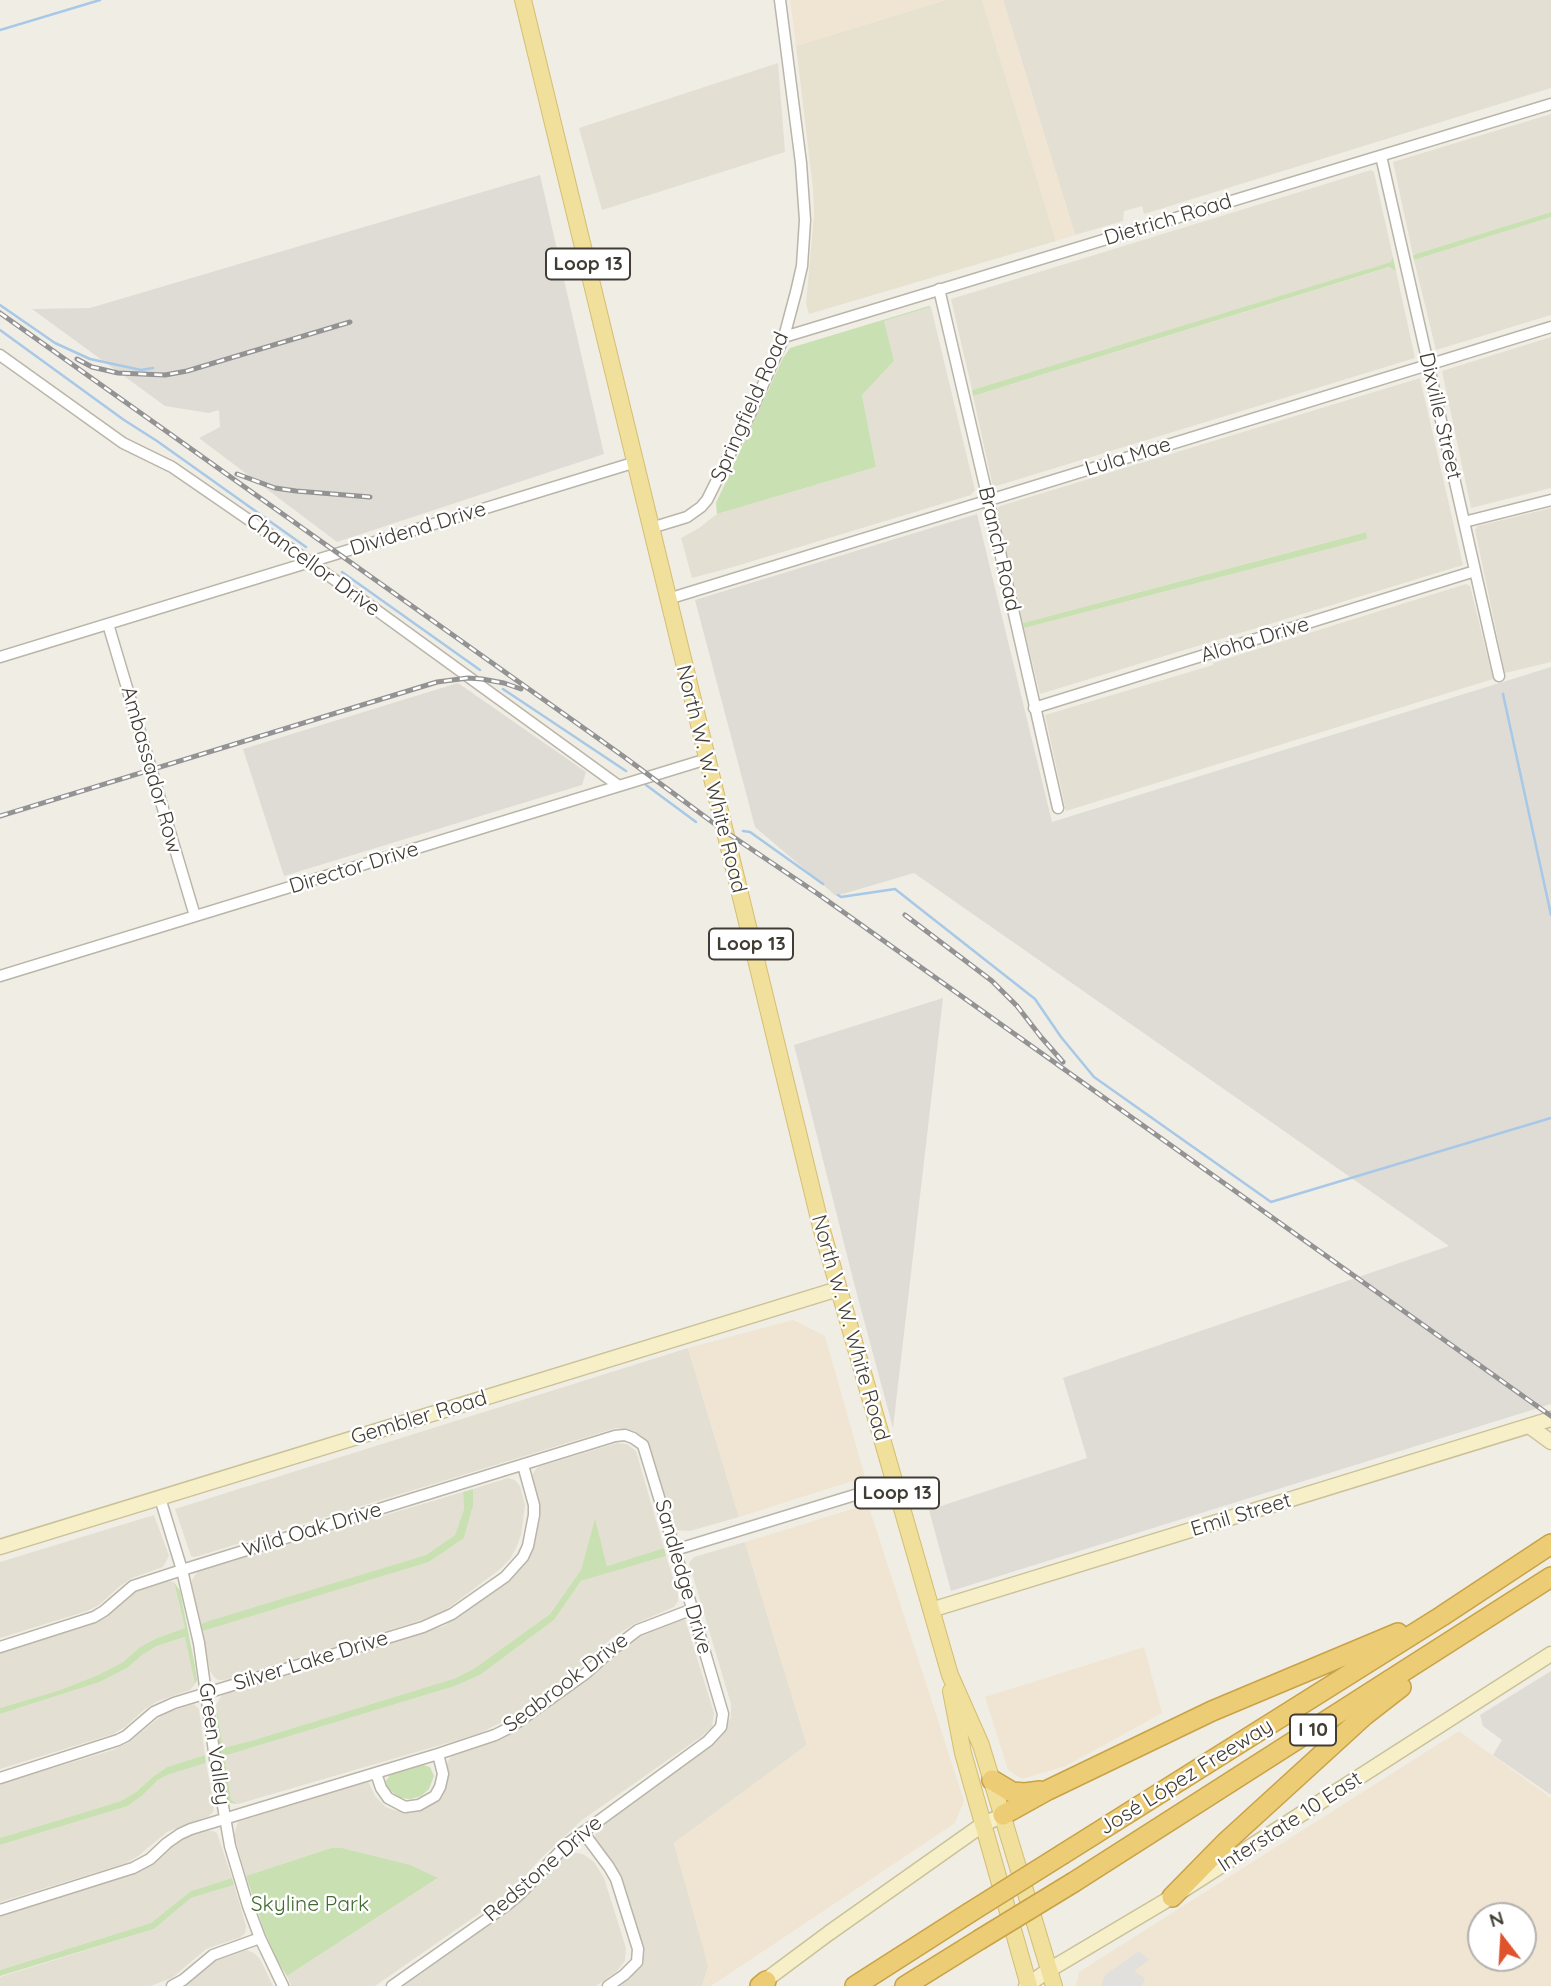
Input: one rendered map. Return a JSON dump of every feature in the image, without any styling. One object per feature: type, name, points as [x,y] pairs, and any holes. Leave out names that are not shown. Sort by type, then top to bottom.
[{"type":"highway","name":"José López Freeway","points":[[855,1986],[1442,1616],[1551,1544]]},
{"type":"highway","name":"José López Freeway","points":[[905,1986],[1074,1882],[1551,1577]]},
{"type":"highway","points":[[1003,1815],[1048,1790],[1212,1711],[1442,1616]]},
{"type":"highway","points":[[1172,1897],[1227,1841],[1451,1642]]},
{"type":"highway","points":[[992,1780],[1012,1792],[1048,1790]]},
{"type":"main road","name":"North W. W. White Road","points":[[523,0],[797,1131],[838,1289],[950,1675],[981,1745],[1049,1970]]},
{"type":"main road","name":"Gembler Road","points":[[0,1547],[838,1289]]},
{"type":"main road","name":"Emil Street","points":[[931,1610],[1551,1419]]},
{"type":"main road","points":[[1529,1426],[1551,1442]]},
{"type":"main road","name":"Interstate 10 East","points":[[1028,1985],[1172,1897],[1551,1654]]},
{"type":"main road","name":"North W. W. White Road","points":[[950,1675],[955,1717],[982,1825]]},
{"type":"main road","points":[[761,1984],[828,1933],[982,1825],[1003,1815]]},
{"type":"main road","name":"Loop 13","points":[[982,1825],[1028,1985]]},
{"type":"main road","name":"Loop 13","points":[[1049,1970],[1054,1986]]},
{"type":"street","name":"Springfield Road","points":[[651,528],[687,517],[707,500],[751,412],[784,337],[802,266],[805,220],[801,163],[780,0]]},
{"type":"street","name":"Dietrich Road","points":[[784,337],[1551,104]]},
{"type":"street","name":"Dixville Street","points":[[1381,156],[1499,676]]},
{"type":"street","name":"Branch Road","points":[[939,289],[1058,808]]},
{"type":"street","name":"Lula Mae","points":[[668,599],[1551,327]]},
{"type":"street","name":"Chancellor Drive","points":[[0,355],[123,443],[172,467],[310,562],[619,786]]},
{"type":"street","name":"Dividend Drive","points":[[0,657],[636,462]]},
{"type":"street","points":[[1464,522],[1551,500]]},
{"type":"street","name":"Aloha Drive","points":[[1034,708],[1475,571]]},
{"type":"street","name":"Ambassador Row","points":[[108,624],[195,916]]},
{"type":"street","name":"Director Drive","points":[[0,976],[707,759]]},
{"type":"street","name":"Wild Oak Drive","points":[[0,1647],[94,1616],[133,1587],[182,1570],[615,1436],[633,1438]]},
{"type":"street","name":"Sandledge Drive","points":[[633,1438],[643,1445],[693,1609],[723,1714],[722,1721]]},
{"type":"street","name":"Silver Lake Drive","points":[[0,1778],[118,1740],[163,1708],[441,1621],[505,1577],[523,1557],[533,1525],[534,1505],[523,1465]]},
{"type":"street","points":[[675,1550],[894,1483]]},
{"type":"street","name":"Green Valley","points":[[160,1498],[182,1570],[199,1643],[230,1846],[260,1938],[283,1986]]},
{"type":"street","name":"Seabrook Drive","points":[[0,1910],[133,1868],[180,1834],[225,1818],[439,1755],[511,1727],[585,1674],[638,1630],[693,1609]]},
{"type":"street","name":"Redstone Drive","points":[[392,1986],[507,1905],[567,1844],[708,1741],[717,1733],[722,1721]]},
{"type":"street","points":[[376,1773],[388,1798],[405,1807],[419,1805],[435,1796],[440,1787],[443,1774],[439,1755]]},
{"type":"street","points":[[583,1832],[616,1879],[638,1948],[637,1962],[608,1986]]},
{"type":"street","points":[[172,1986],[213,1955],[260,1938]]},
{"type":"shaded area","points":[[790,0],[946,0],[796,46]]},
{"type":"shaded area","points":[[946,0],[982,0],[1056,241],[809,314],[806,304],[814,215],[813,189],[796,46]]},
{"type":"shaded area","points":[[982,0],[1003,0],[1075,235],[1056,241]]},
{"type":"shaded area","points":[[1003,0],[1551,0],[1551,88],[1144,214],[1142,206],[1124,211],[1123,221],[1075,235]]},
{"type":"shaded area","points":[[778,63],[785,152],[602,210],[579,128]]},
{"type":"shaded area","points":[[1551,114],[1551,212],[1413,255],[1393,162]]},
{"type":"shaded area","points":[[1371,170],[1374,172],[1392,262],[972,390],[951,299]]},
{"type":"shaded area","points":[[540,175],[604,454],[337,542],[199,438],[220,427],[219,410],[209,413],[165,406],[32,309],[90,308]]},
{"type":"shaded area","points":[[1551,217],[1551,315],[1436,350],[1414,260]]},
{"type":"shaded area","points":[[1390,267],[1396,271],[1415,358],[993,487],[973,396]]},
{"type":"shaded area","points":[[931,307],[975,490],[971,495],[692,578],[681,538],[717,514],[876,467],[862,395],[894,361],[884,321]]},
{"type":"shaded area","points":[[1551,337],[1551,488],[1471,508],[1442,371]]},
{"type":"shaded area","points":[[1420,378],[1463,565],[1040,694],[1024,628],[1367,539],[1365,532],[1023,623],[996,510],[1000,506]]},
{"type":"shaded area","points":[[1551,508],[1551,662],[1505,673],[1475,530],[1478,526]]},
{"type":"shaded area","points":[[977,514],[1052,822],[1551,667],[1551,1404],[951,1591],[929,1510],[1087,1458],[1063,1378],[1449,1246],[914,873],[836,896],[755,827],[695,600]]},
{"type":"shaded area","points":[[1466,584],[1470,586],[1493,679],[1066,811],[1045,715],[1213,665]]},
{"type":"shaded area","points":[[458,683],[586,772],[582,785],[284,876],[243,749]]},
{"type":"shaded area","points":[[943,998],[893,1428],[794,1045]]},
{"type":"shaded area","points":[[793,1320],[825,1336],[865,1477],[739,1517],[688,1348]]},
{"type":"shaded area","points":[[688,1348],[739,1517],[690,1531],[675,1530],[643,1437],[634,1431],[616,1428],[195,1557],[191,1556],[175,1509]]},
{"type":"shaded area","points":[[617,1443],[627,1444],[636,1451],[664,1548],[607,1566],[595,1521],[581,1570],[550,1614],[475,1668],[456,1678],[223,1748],[216,1705],[222,1695],[444,1626],[510,1579],[527,1556],[533,1473],[538,1467]]},
{"type":"shaded area","points":[[508,1478],[515,1480],[520,1486],[525,1505],[521,1535],[516,1548],[499,1570],[448,1608],[415,1622],[225,1680],[218,1680],[210,1671],[203,1631],[429,1562],[464,1538],[473,1506],[473,1489]]},
{"type":"shaded area","points":[[463,1492],[464,1509],[455,1535],[426,1555],[201,1624],[192,1585],[198,1571]]},
{"type":"shaded area","points":[[868,1504],[964,1801],[955,1823],[711,1986],[702,1986],[708,1966],[674,1843],[807,1745],[745,1542]]},
{"type":"shaded area","points":[[154,1515],[169,1556],[163,1567],[132,1578],[99,1605],[87,1611],[0,1638],[0,1562]]},
{"type":"shaded area","points":[[745,1542],[807,1745],[674,1843],[709,1966],[702,1986],[619,1986],[630,1978],[641,1956],[595,1835],[602,1822],[708,1749],[723,1733],[731,1717],[731,1704],[689,1563],[694,1557]]},
{"type":"shaded area","points":[[666,1556],[678,1594],[674,1607],[634,1624],[612,1638],[566,1678],[504,1721],[461,1739],[238,1804],[231,1800],[224,1756],[455,1686],[480,1675],[554,1620],[581,1581]]},
{"type":"shaded area","points":[[167,1581],[174,1582],[185,1628],[140,1647],[123,1662],[98,1675],[0,1708],[0,1653],[96,1623],[137,1591]]},
{"type":"shaded area","points":[[685,1619],[714,1713],[712,1727],[582,1820],[540,1859],[513,1890],[375,1986],[291,1986],[287,1976],[437,1879],[331,1848],[246,1876],[234,1835],[238,1822],[368,1781],[375,1796],[386,1807],[409,1813],[424,1809],[442,1794],[448,1779],[447,1763],[451,1757],[500,1739],[595,1672],[614,1653],[636,1638]]},
{"type":"shaded area","points":[[186,1637],[195,1684],[190,1690],[158,1701],[113,1734],[0,1769],[0,1714],[100,1682],[127,1668],[143,1653]]},
{"type":"shaded area","points":[[1144,1647],[1162,1713],[1066,1766],[1022,1779],[1008,1770],[985,1697]]},
{"type":"shaded area","points":[[1551,1671],[1551,1795],[1493,1755],[1502,1740],[1483,1726],[1480,1715]]},
{"type":"shaded area","points":[[194,1704],[199,1709],[205,1755],[167,1767],[121,1801],[0,1838],[0,1784],[113,1750],[128,1743],[165,1713]]},
{"type":"shaded area","points":[[1459,1731],[1551,1798],[1551,1986],[1076,1986],[1079,1972]]},
{"type":"shaded area","points":[[206,1763],[214,1806],[209,1816],[167,1832],[126,1863],[0,1902],[0,1845],[128,1806],[167,1775]]},
{"type":"shaded area","points":[[207,1831],[217,1833],[232,1878],[191,1891],[151,1923],[0,1970],[0,1915],[142,1870],[175,1843]]},
{"type":"shaded area","points":[[570,1852],[583,1854],[594,1862],[604,1878],[626,1948],[625,1961],[616,1972],[596,1986],[400,1986],[562,1856]]},
{"type":"shaded area","points":[[234,1885],[246,1926],[245,1933],[241,1937],[206,1949],[172,1978],[150,1986],[0,1986],[0,1977],[154,1929],[191,1898]]},
{"type":"shaded area","points":[[246,1950],[260,1959],[273,1986],[185,1986],[217,1960]]},
{"type":"shaded area","points":[[1139,1951],[1149,1960],[1134,1971],[1145,1978],[1142,1986],[1101,1986],[1105,1975]]},
{"type":"green space","points":[[1551,212],[1551,217],[1414,260],[1413,255]]},
{"type":"green space","points":[[1393,257],[1396,271],[1389,267],[973,396],[972,390],[1391,262]]},
{"type":"green space","points":[[931,307],[884,321],[894,361],[862,395],[876,467],[717,514],[716,503],[790,348]]},
{"type":"green space","points":[[1366,532],[1367,539],[1024,628],[1023,623]]},
{"type":"green space","points":[[473,1489],[473,1506],[464,1538],[429,1562],[203,1631],[201,1624],[209,1621],[426,1555],[455,1535],[464,1509],[463,1492]]},
{"type":"green space","points":[[595,1519],[607,1566],[664,1548],[666,1556],[581,1581],[554,1620],[480,1675],[455,1686],[224,1756],[231,1800],[238,1804],[230,1803],[225,1795],[219,1757],[216,1705],[223,1748],[456,1678],[475,1668],[550,1614],[581,1570]]},
{"type":"green space","points":[[174,1582],[180,1591],[195,1666],[195,1684],[185,1637],[157,1646],[127,1668],[100,1682],[0,1714],[0,1708],[98,1675],[123,1662],[140,1647],[185,1628]]},
{"type":"green space","points":[[205,1755],[206,1763],[167,1775],[128,1806],[0,1845],[0,1838],[121,1801],[167,1767]]},
{"type":"green space","points":[[423,1765],[430,1767],[434,1776],[429,1789],[421,1796],[400,1798],[387,1788],[386,1781],[390,1775]]},
{"type":"green space","name":"Skyline Park","points":[[331,1848],[341,1848],[410,1865],[438,1878],[287,1976],[264,1930],[246,1876]]},
{"type":"green space","points":[[232,1878],[234,1885],[191,1898],[154,1929],[0,1976],[0,1970],[151,1923],[191,1891]]},
{"type":"waterway","points":[[0,30],[100,0]]},
{"type":"waterway","points":[[0,305],[55,343],[90,359],[141,370],[153,368]]},
{"type":"waterway","points":[[0,330],[306,547]]},
{"type":"waterway","points":[[342,572],[480,670]]},
{"type":"waterway","points":[[503,689],[626,771]]},
{"type":"waterway","points":[[1503,694],[1551,915]]},
{"type":"waterway","points":[[646,785],[696,822]]},
{"type":"waterway","points":[[743,831],[750,832],[823,884]]},
{"type":"waterway","points":[[838,895],[841,897],[895,889],[1035,999],[1061,1037],[1094,1077],[1271,1202],[1551,1118]]},
{"type":"railway","points":[[0,313],[723,830],[818,894],[1551,1416]]},
{"type":"railway","points":[[77,359],[92,367],[118,373],[165,375],[187,371],[350,322]]},
{"type":"railway","points":[[237,474],[275,488],[370,497]]},
{"type":"railway","points":[[0,816],[437,682],[482,679],[521,689]]},
{"type":"railway","points":[[905,915],[992,981],[1017,1006],[1063,1062]]}]
